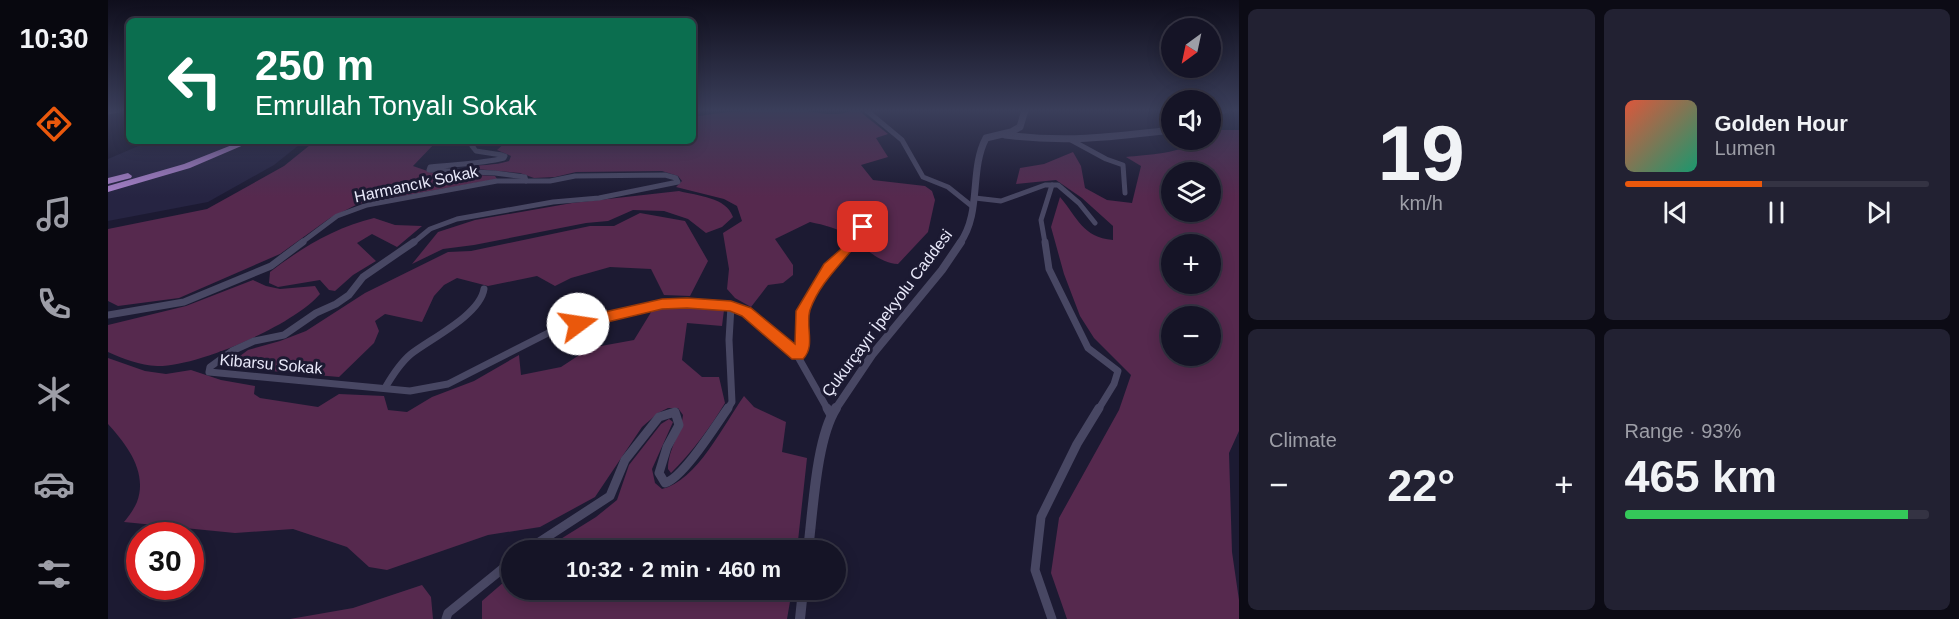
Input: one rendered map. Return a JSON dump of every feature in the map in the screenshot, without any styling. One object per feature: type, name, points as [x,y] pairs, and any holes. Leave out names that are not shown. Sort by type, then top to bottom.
[{"type":"highway","points":[[108,181],[199,158],[233,144]]},
{"type":"highway","points":[[108,189],[187,166],[242,144]]},
{"type":"street","points":[[901,139],[923,177],[940,182],[974,203],[1001,201],[1052,184],[1058,185],[1079,203],[1095,224]]},
{"type":"street","name":"Çukurçayır İpekyolu Caddesi","points":[[809,540],[822,447],[831,415],[872,355],[942,270],[966,235],[974,203],[980,149],[986,139]]},
{"type":"street","points":[[1049,139],[1082,139]]},
{"type":"street","points":[[1071,140],[1106,159],[1123,165],[1125,193]]},
{"type":"street","name":"Harmancık Sokak","points":[[475,144],[472,146],[476,151],[505,156],[489,162],[476,161],[430,167],[429,170],[495,173],[525,177],[526,181]]},
{"type":"street","name":"Kibarsu Sokak","points":[[526,181],[618,175],[665,175],[678,180],[673,184],[599,198],[553,202],[457,219],[430,229],[403,251],[363,278],[349,295],[336,304],[316,313],[284,335],[254,341],[232,351],[210,367],[209,372],[410,391],[448,384],[556,329],[662,304],[731,306],[747,312],[797,355],[831,415]]},
{"type":"street","name":"Harmancık Sokak","points":[[108,315],[184,302],[271,266],[337,216],[355,208],[497,181],[526,181]]},
{"type":"street","points":[[1052,184],[1041,220],[1049,269],[1088,348],[1118,371],[1114,384],[1077,444],[1041,517],[1035,570],[1052,619]]},
{"type":"street","points":[[797,355],[802,351],[803,311],[828,267],[845,253],[863,227],[865,212]]},
{"type":"street","points":[[385,388],[396,368],[409,354],[446,332],[483,296],[484,289]]},
{"type":"street","points":[[542,540],[610,496],[625,460],[659,417],[667,412],[675,412],[679,425],[667,447],[658,473],[665,483],[672,481],[686,465],[732,402],[729,340],[731,306]]},
{"type":"street","points":[[446,619],[448,613],[501,570]]},
{"type":"street","points":[[800,619],[802,600]]},
{"type":"shaded area","points":[[696,139],[877,139],[888,157],[861,165],[873,180],[925,186],[932,191],[935,200],[928,232],[898,264],[878,258],[841,231],[810,222],[775,239],[793,265],[793,275],[783,283],[768,285],[751,307],[735,298],[727,289],[729,269],[723,233],[742,221],[737,206],[724,199],[676,187],[682,181],[678,176],[662,171],[576,172],[555,177],[534,178],[520,173],[465,168],[509,161],[511,156],[497,150],[504,144],[696,144]]},
{"type":"shaded area","points":[[1221,139],[1239,139],[1239,431],[1229,453],[1232,552],[1239,600],[1239,619],[1067,619],[1051,573],[1059,518],[1119,410],[1131,375],[1094,338],[1080,316],[1064,274],[1051,227],[1060,197],[1087,231],[1094,235],[1113,240],[1113,226],[1082,198],[1056,180],[1016,184],[1020,168],[1044,164],[1073,152],[1081,166],[1085,188],[1107,200],[1132,203],[1141,166],[1126,157],[1175,151],[1221,150]]},
{"type":"shaded area","points":[[143,144],[300,144],[274,165],[208,202],[108,221],[108,159]]},
{"type":"shaded area","points":[[311,144],[434,144],[413,166],[433,173],[495,176],[497,179],[358,204],[330,218],[280,254],[179,298],[118,306],[108,301],[108,229],[207,209],[284,166]]},
{"type":"shaded area","points":[[679,191],[718,201],[729,210],[733,217],[722,227],[706,233],[688,219],[664,211],[633,210],[608,221],[443,249],[412,264],[438,232],[475,220],[572,203]]},
{"type":"shaded area","points":[[640,213],[685,221],[708,261],[690,296],[664,295],[651,269],[610,267],[571,278],[555,286],[537,276],[488,286],[457,278],[444,285],[434,296],[422,322],[385,314],[375,321],[379,331],[374,343],[339,377],[236,368],[228,365],[248,350],[306,331],[365,293],[448,252],[471,251],[590,226],[614,226]]},
{"type":"shaded area","points":[[374,218],[395,225],[422,226],[397,247],[372,234],[357,243],[376,261],[353,275],[335,291],[329,290],[320,280],[278,287],[269,283],[270,272],[294,255],[333,233]]},
{"type":"shaded area","points":[[253,280],[280,289],[315,286],[320,294],[307,306],[268,331],[196,360],[157,366],[132,361],[108,352],[108,325],[186,306]]},
{"type":"shaded area","points":[[676,307],[724,310],[722,326],[687,323],[682,360],[702,377],[719,377],[725,403],[700,440],[671,473],[668,469],[669,462],[683,415],[678,408],[668,408],[658,413],[642,427],[595,497],[540,527],[488,535],[387,570],[369,567],[347,547],[293,529],[235,533],[204,530],[204,522],[124,522],[137,502],[140,480],[134,460],[108,424],[108,358],[145,371],[166,374],[191,370],[221,380],[255,386],[254,394],[260,398],[318,407],[339,394],[384,396],[388,410],[407,412],[432,397],[474,381],[519,355],[521,375],[561,367],[590,348],[634,340],[653,309]]},
{"type":"shaded area","points":[[744,396],[754,407],[786,422],[782,452],[807,458],[798,540],[559,540],[596,517],[617,500],[629,465],[661,424],[669,419],[673,422],[652,469],[655,483],[662,489],[675,484],[687,475],[718,436]]},
{"type":"shaded area","points":[[422,585],[431,597],[433,619],[290,619],[353,608]]},
{"type":"shaded area","points":[[501,585],[501,600],[790,600],[787,619],[482,619],[482,601]]},
{"type":"route","points":[[578,324],[662,304],[731,306],[747,312],[797,355],[802,351],[803,311],[828,267],[845,253],[863,227]]}]
